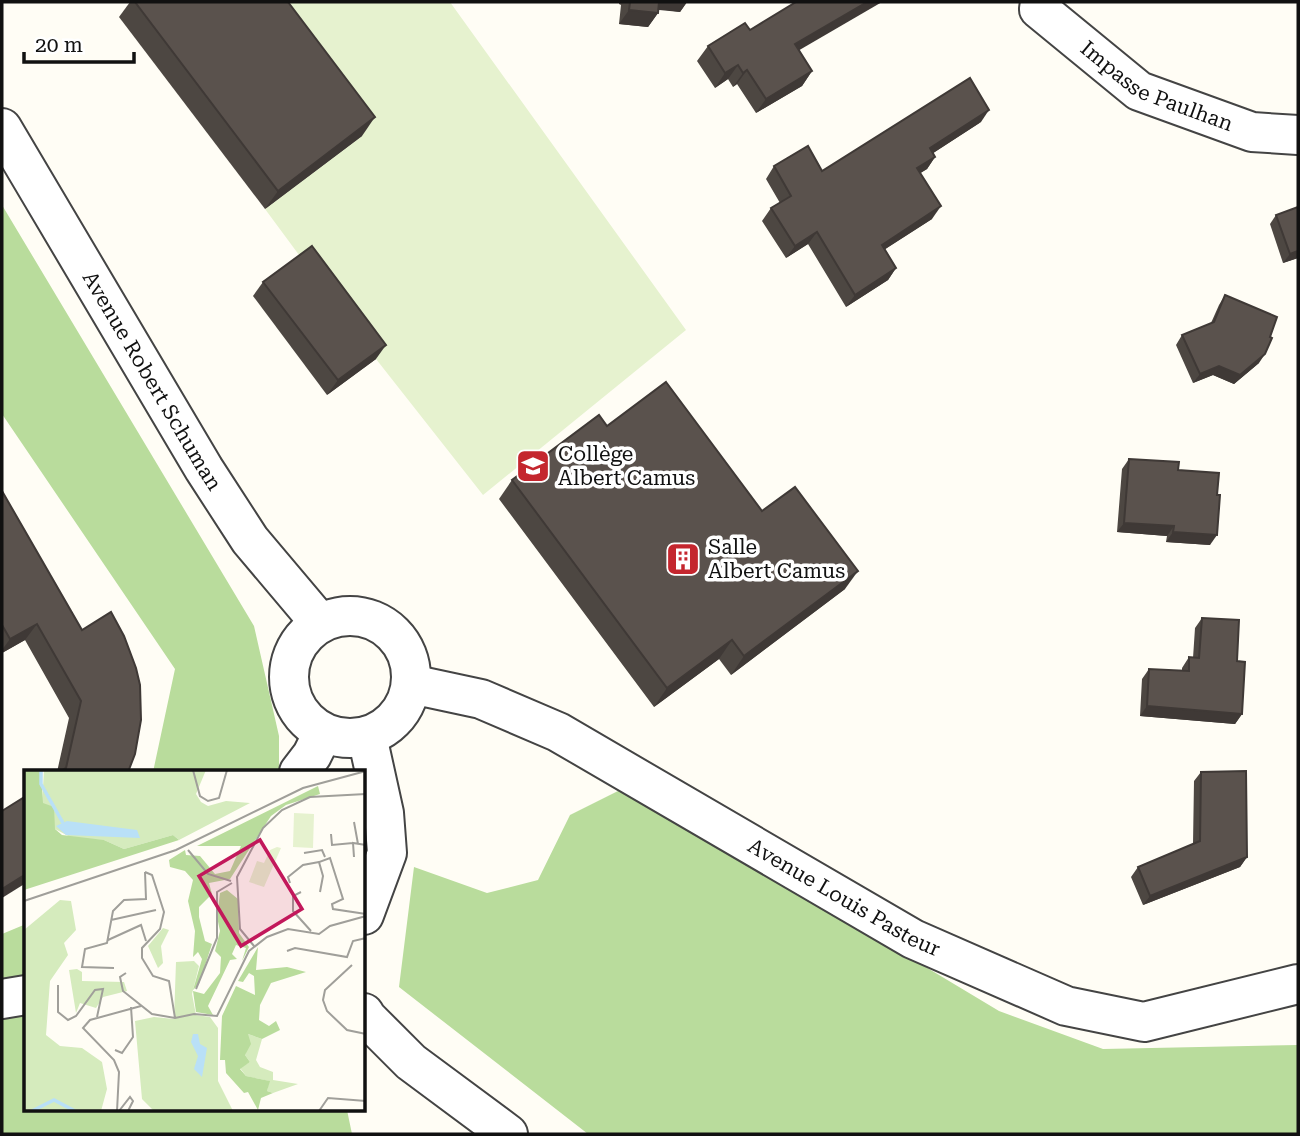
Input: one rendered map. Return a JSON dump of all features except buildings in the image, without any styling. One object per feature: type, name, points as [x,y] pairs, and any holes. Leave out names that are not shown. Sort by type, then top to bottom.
[{"type":"street","name":"Impasse Paulhan","points":[[1040,2],[1039,9],[1139,92],[1252,132],[1298,135]]},
{"type":"street","name":"Avenue Robert Schuman","points":[[2,128],[204,469],[250,540],[320,623]]},
{"type":"street","points":[[357,616],[376,621],[391,632],[404,647],[410,665],[411,684],[407,701],[386,727],[367,736],[339,738],[323,733],[305,720],[293,701],[288,679],[291,657],[302,637],[320,623],[338,617],[357,616]]},
{"type":"street","name":"Avenue Louis Pasteur","points":[[411,684],[481,699],[558,732],[913,939],[1066,1006],[1144,1022],[1298,984]]},
{"type":"street","points":[[301,770],[323,733]]},
{"type":"street","points":[[366,910],[387,853],[384,813],[367,736]]},
{"type":"street","points":[[2,999],[24,995]]},
{"type":"street","points":[[366,1016],[411,1062],[508,1134]]},
{"type":"green space","points":[[261,2],[450,2],[686,330],[483,495],[376,359],[265,209],[362,136]]},
{"type":"green space","points":[[2,205],[254,626],[279,736],[279,770],[153,770],[175,669],[2,414]]},
{"type":"green space","points":[[626,787],[999,1011],[1103,1049],[1298,1045],[1298,1134],[588,1134],[399,987],[414,867],[487,893],[538,880],[570,815]]},
{"type":"green space","points":[[24,925],[24,1112],[347,1112],[352,1134],[2,1134],[2,934]]},
{"type":"place","name":"Collège Albert Camus","points":[[533,466]]},
{"type":"place","name":"Salle Albert Camus","points":[[683,559]]}]
